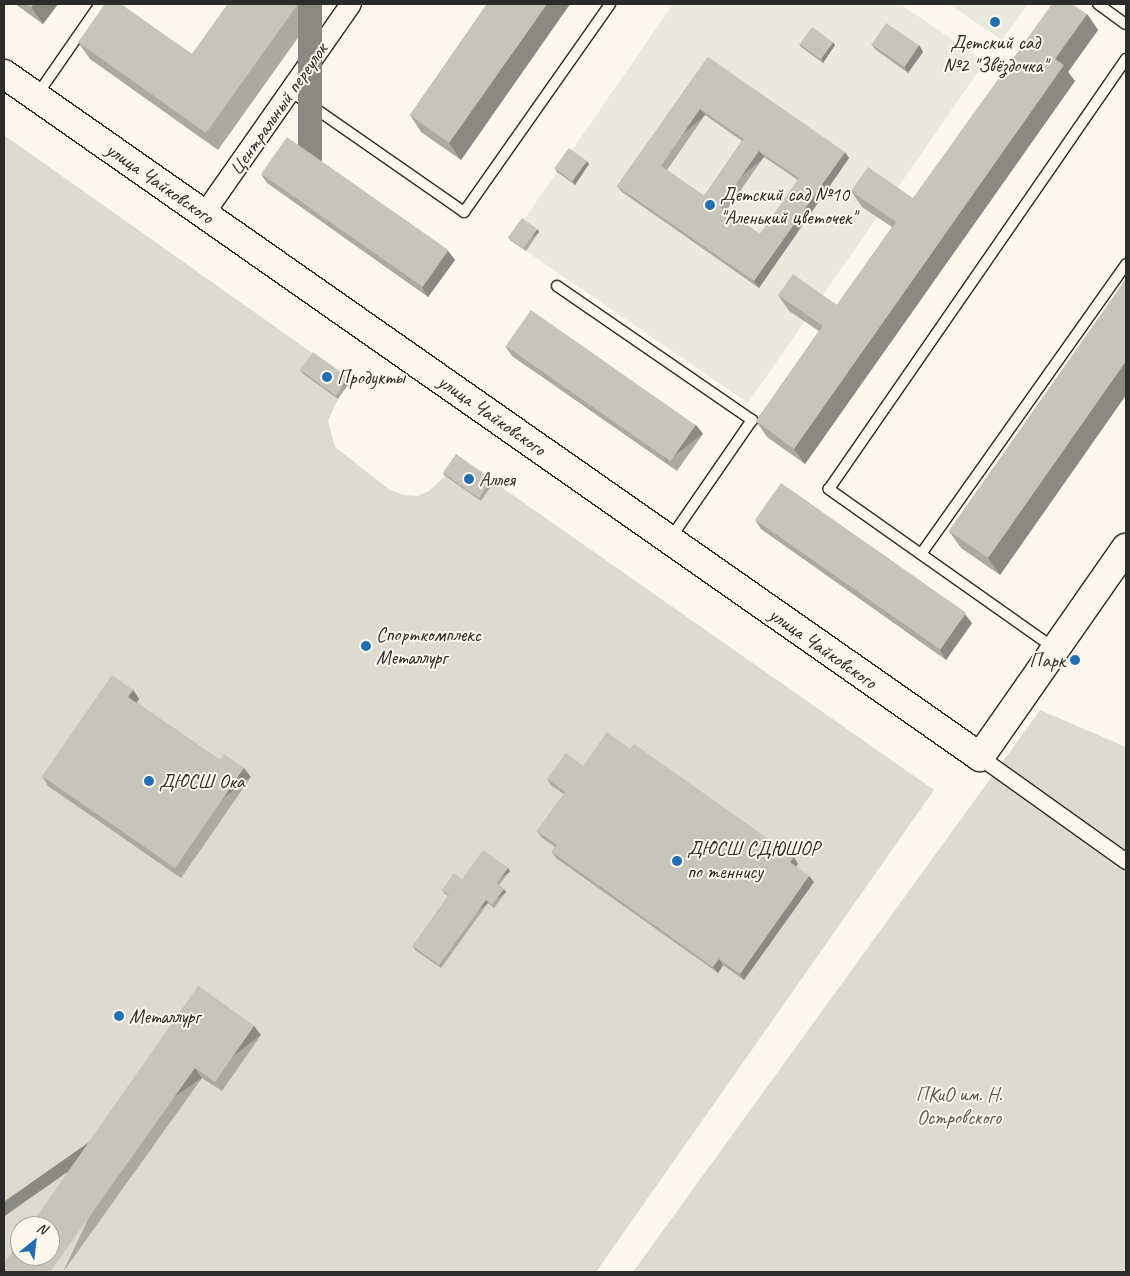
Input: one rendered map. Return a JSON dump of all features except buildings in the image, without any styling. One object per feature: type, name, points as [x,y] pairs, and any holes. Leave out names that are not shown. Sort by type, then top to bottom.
[{"type":"main road","name":"улица Чайковского","points":[[4,74],[980,757]]},
{"type":"main road","points":[[980,757],[1126,548]]},
{"type":"street","name":"Центральный переулок","points":[[204,214],[351,4]]},
{"type":"street","points":[[980,757],[1126,862]]},
{"type":"lane","points":[[36,96],[100,4]]},
{"type":"lane","points":[[290,91],[464,212],[610,4]]},
{"type":"lane","points":[[1098,4],[1126,24]]},
{"type":"lane","points":[[1055,649],[829,489],[1126,59]]},
{"type":"lane","points":[[921,554],[1126,264]]},
{"type":"lane","points":[[557,286],[752,420],[669,540]]},
{"type":"shaded area","name":"Детский сад №10 \"Аленький цветочек\"","points":[[673,4],[900,4],[985,62],[748,403],[510,240]]},
{"type":"shaded area","name":"Детский сад №2 \"Звёздочка\"","points":[[949,4],[1028,4],[1002,40]]},
{"type":"green space","name":"Спорткомплекс Металлург","points":[[4,135],[315,355],[338,399],[328,421],[335,447],[390,490],[404,495],[418,496],[429,491],[445,476],[481,501],[494,482],[934,790],[596,1272],[4,1272]]},
{"type":"green space","name":"ПКиО им. Н. Островского","points":[[1040,710],[1126,747],[1126,1272],[633,1272]]},
{"type":"place","name":"Детский сад №2 \"Звёздочка\"","points":[[995,22]]},
{"type":"place","name":"Детский сад №10 \"Аленький цветочек\"","points":[[710,205]]},
{"type":"place","name":"Продукты","points":[[327,377]]},
{"type":"place","name":"Аллея","points":[[469,479]]},
{"type":"place","name":"Спорткомплекс Металлург","points":[[366,646]]},
{"type":"place","name":"Парк","points":[[1075,660]]},
{"type":"place","name":"ДЮСШ Ока","points":[[149,781]]},
{"type":"place","name":"ДЮСШ СДЮШОР по теннису","points":[[677,861]]},
{"type":"place","name":"Металлург","points":[[119,1016]]}]
